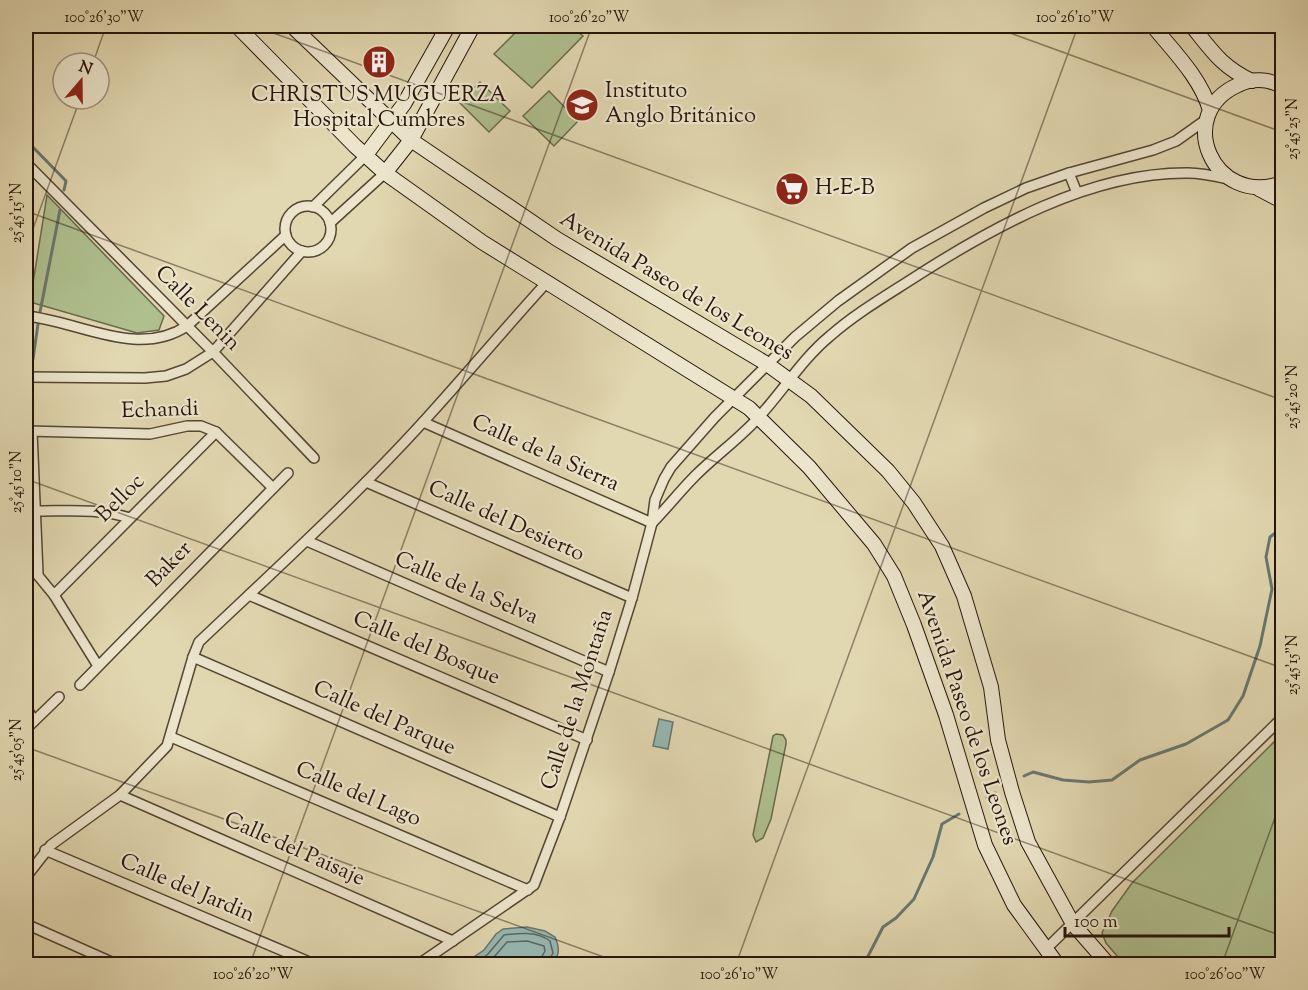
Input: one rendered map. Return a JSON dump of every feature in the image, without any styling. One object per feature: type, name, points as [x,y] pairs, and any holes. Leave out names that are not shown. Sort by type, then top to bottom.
[{"type":"main road","name":"Avenida Paseo de los Leones","points":[[237,26],[365,156],[385,173],[482,242],[734,398],[759,417],[809,467],[874,544],[894,576],[914,624],[946,715],[985,845],[1014,905],[1057,964]]},
{"type":"main road","name":"Avenida Paseo de los Leones","points":[[292,26],[411,140],[557,239],[767,364],[811,396],[888,471],[914,503],[942,546],[964,596],[991,687],[1001,750],[1028,842],[1073,924],[1108,964]]},
{"type":"main road","points":[[365,156],[391,122],[448,26]]},
{"type":"main road","points":[[385,173],[411,140],[473,26]]},
{"type":"main road","points":[[1153,26],[1197,79],[1206,95],[1209,115]]},
{"type":"main road","points":[[1192,26],[1234,73],[1252,81],[1281,83]]},
{"type":"main road","points":[[1252,81],[1232,87],[1216,101],[1205,130],[1208,152],[1220,172],[1228,179],[1259,189],[1282,201]]},
{"type":"main road","points":[[1259,189],[1282,183]]},
{"type":"street","name":"Calle de la Montaña","points":[[531,888],[560,817],[609,672],[632,598],[656,500],[668,473],[715,417],[767,364],[838,301],[912,248],[1026,188],[1176,141],[1209,115]]},
{"type":"street","points":[[313,207],[365,156]]},
{"type":"street","name":"Calle Lenin","points":[[26,163],[314,458]]},
{"type":"street","points":[[330,224],[385,173]]},
{"type":"street","points":[[1069,173],[1077,193]]},
{"type":"street","points":[[652,523],[695,476],[759,417],[829,336],[874,303],[950,254],[1024,215],[1077,193],[1115,183],[1169,174],[1200,174],[1228,179]]},
{"type":"street","points":[[313,207],[324,213],[330,224],[329,239],[324,245],[310,252],[302,251],[289,243],[286,235],[287,220],[291,213],[298,209],[313,207]]},
{"type":"street","points":[[26,316],[120,338],[161,339],[187,326],[286,235]]},
{"type":"street","points":[[26,377],[144,378],[166,376],[186,369],[213,352],[302,251]]},
{"type":"street","points":[[26,877],[45,850],[120,795],[167,746],[199,642],[366,482],[423,422],[548,281]]},
{"type":"street","name":"Calle de la Sierra","points":[[423,422],[652,523]]},
{"type":"street","name":"Echandi","points":[[29,431],[150,434],[187,426],[201,426],[216,432],[273,488]]},
{"type":"street","points":[[29,431],[36,511],[38,574]]},
{"type":"street","name":"Belloc","points":[[54,595],[216,432]]},
{"type":"street","name":"Baker","points":[[80,685],[288,473]]},
{"type":"street","name":"Calle del Desierto","points":[[366,482],[632,598]]},
{"type":"street","points":[[36,511],[89,510],[130,518]]},
{"type":"street","name":"Calle de la Selva","points":[[307,541],[609,672]]},
{"type":"street","points":[[26,561],[54,595],[98,666]]},
{"type":"street","name":"Calle del Bosque","points":[[249,595],[587,740]]},
{"type":"street","name":"Calle del Parque","points":[[193,657],[560,817]]},
{"type":"street","points":[[26,729],[59,697]]},
{"type":"street","points":[[26,707],[34,721]]},
{"type":"street","points":[[1045,950],[1282,718]]},
{"type":"street","name":"Calle del Lago","points":[[171,737],[531,888]]},
{"type":"street","name":"Calle del Paisaje","points":[[120,795],[453,941]]},
{"type":"street","name":"Calle del Jardin","points":[[45,850],[314,964]]},
{"type":"street","points":[[419,964],[531,888]]},
{"type":"street","points":[[26,924],[116,964]]},
{"type":"green space","points":[[522,26],[571,26],[583,36],[532,88],[494,54]]},
{"type":"green space","points":[[480,82],[510,111],[489,132],[459,102]]},
{"type":"green space","points":[[549,91],[578,121],[554,146],[523,116]]},
{"type":"green space","points":[[47,195],[164,316],[159,330],[137,333],[30,302]]},
{"type":"green space","points":[[1282,734],[1282,964],[1124,964],[1106,943],[1102,933],[1112,911],[1132,883]]},
{"type":"green space","points":[[783,735],[786,744],[771,819],[763,838],[756,842],[753,835],[773,736]]},
{"type":"water","points":[[659,719],[673,722],[668,749],[653,746]]},
{"type":"water","points":[[527,927],[545,931],[555,937],[558,952],[551,964],[478,964],[474,962],[474,957],[484,950],[496,934],[503,929]]},
{"type":"waterway","points":[[26,140],[66,181],[64,190]]},
{"type":"waterway","points":[[40,312],[60,210]]},
{"type":"waterway","points":[[33,359],[38,324]]},
{"type":"waterway","points":[[1024,776],[1033,772],[1063,780],[1089,782],[1112,780],[1140,760],[1186,744],[1228,720],[1243,696],[1260,646],[1272,589],[1266,557],[1270,537],[1282,528]]},
{"type":"waterway","points":[[987,798],[995,793]]},
{"type":"waterway","points":[[864,964],[883,927],[896,918],[914,899],[933,857],[942,824],[959,814]]},
{"type":"place","name":"CHRISTUS MUGUERZA Hospital Cumbres","points":[[379,62]]},
{"type":"place","name":"Instituto Anglo Británico","points":[[582,105]]},
{"type":"place","name":"H-E-B","points":[[792,189]]}]
